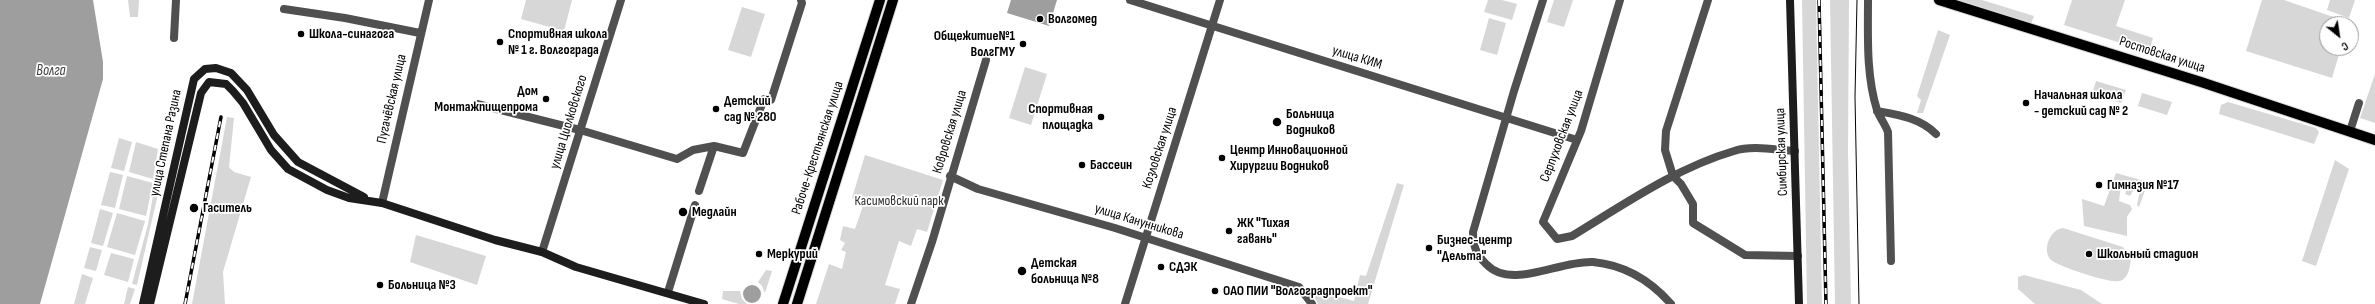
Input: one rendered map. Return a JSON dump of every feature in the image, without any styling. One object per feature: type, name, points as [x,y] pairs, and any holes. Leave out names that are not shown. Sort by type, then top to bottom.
[{"type":"main road","name":"Рабоче-Крестьянская улица","points":[[783,304],[880,0]]},
{"type":"main road","name":"Рабоче-Крестьянская улица","points":[[797,304],[894,0]]},
{"type":"main road","name":"Симбирская улица","points":[[1790,0],[1799,304]]},
{"type":"main road","name":"Ростовская улица","points":[[1939,0],[2202,82],[2375,140]]},
{"type":"main road","name":"улица Степана Разина","points":[[143,304],[194,79],[205,69],[216,68],[232,74],[247,90],[278,140],[298,162],[321,176],[372,201]]},
{"type":"main road","name":"улица Степана Разина","points":[[150,304],[201,93],[209,82],[226,84],[243,103],[271,150],[288,169],[327,190],[350,198],[372,201]]},
{"type":"main road","points":[[372,201],[495,240],[542,252],[576,267],[668,292],[704,304]]},
{"type":"street","points":[[174,38],[176,0]]},
{"type":"street","name":"Пугачёвская улица","points":[[382,203],[428,0]]},
{"type":"street","name":"улица Циолковского","points":[[542,252],[621,0]]},
{"type":"street","points":[[477,104],[580,130],[677,159],[693,150],[714,146],[743,153],[764,99],[771,100],[802,3],[800,0]]},
{"type":"street","name":"улица КИМ","points":[[1130,0],[1212,28],[1577,140]]},
{"type":"street","name":"Козловская улица","points":[[1125,304],[1220,0]]},
{"type":"street","points":[[1544,0],[1506,118],[1473,232],[1473,247],[1480,258],[1492,270],[1505,276],[1533,274],[1576,262],[1616,266],[1633,272],[1647,281],[1671,304]]},
{"type":"street","name":"Серпуховская улица","points":[[1620,0],[1577,140],[1543,222],[1557,239],[1572,236],[1673,176]]},
{"type":"street","points":[[1708,0],[1666,131],[1664,150],[1673,176],[1688,194],[1693,204],[1693,222],[1700,228],[1745,255],[1798,256]]},
{"type":"street","points":[[1868,0],[1868,57],[1878,111],[1885,121],[1888,132],[1891,261]]},
{"type":"street","points":[[284,9],[345,18],[420,33]]},
{"type":"street","name":"Ковровская улица","points":[[911,304],[932,242],[950,176],[986,60]]},
{"type":"street","points":[[2350,131],[2360,103]]},
{"type":"street","points":[[1878,111],[1914,120],[1927,125],[1936,134]]},
{"type":"street","points":[[699,192],[714,146]]},
{"type":"street","points":[[1673,176],[1735,150],[1763,149],[1795,151]]},
{"type":"street","name":"улица Канунникова","points":[[950,176],[978,189],[1145,238],[1299,287],[1312,304]]},
{"type":"street","points":[[668,292],[695,205]]},
{"type":"green space","points":[[128,0],[139,0],[138,17],[130,17]]},
{"type":"green space","points":[[526,0],[572,0],[564,31],[521,19]]},
{"type":"green space","points":[[1488,0],[1502,0],[1517,4],[1512,20],[1484,12]]},
{"type":"green space","points":[[1554,0],[1573,0],[1564,27],[1547,22]]},
{"type":"green space","points":[[1802,0],[1816,0],[1822,304],[1807,304]]},
{"type":"green space","points":[[1830,0],[1849,0],[1848,151],[1851,304],[1835,304]]},
{"type":"green space","points":[[1952,0],[1982,0],[2034,16],[2031,24]]},
{"type":"green space","points":[[2072,0],[2125,0],[2116,26],[2153,38],[2149,52],[2064,25]]},
{"type":"green space","points":[[2262,0],[2284,0],[2331,16],[2319,16],[2319,56],[2339,56],[2332,78],[2246,51]]},
{"type":"green space","points":[[2330,0],[2355,0],[2350,16],[2344,16],[2327,10]]},
{"type":"green space","points":[[742,7],[765,14],[751,57],[728,50]]},
{"type":"green space","points":[[1489,18],[1506,23],[1497,55],[1480,50]]},
{"type":"green space","points":[[1938,30],[1950,35],[1923,113],[1917,113],[1921,100],[1917,96]]},
{"type":"green space","points":[[1025,67],[1047,74],[1031,125],[1009,118]]},
{"type":"green space","points":[[2375,74],[2375,123],[2360,118]]},
{"type":"green space","points":[[2096,81],[2126,90],[2121,103],[2092,94]]},
{"type":"green space","points":[[2142,93],[2172,102],[2167,115],[2138,106]]},
{"type":"green space","points":[[2228,102],[2316,128],[2319,132],[2314,144],[2219,114],[2221,105]]},
{"type":"green space","points":[[227,117],[234,118],[229,167],[234,172],[251,177],[223,272],[225,304],[192,304]]},
{"type":"green space","points":[[119,138],[132,142],[124,171],[111,168]]},
{"type":"green space","points":[[136,142],[158,149],[153,179],[129,172]]},
{"type":"green space","points":[[161,150],[168,151],[137,285],[132,284],[148,224]]},
{"type":"green space","name":"Касимовский парк","points":[[865,155],[943,180],[927,232],[917,229],[911,246],[899,241],[885,285],[900,289],[895,304],[816,304],[829,264],[842,269],[846,252],[841,250],[845,243],[840,240],[843,226],[855,229],[864,203],[852,198]]},
{"type":"green space","points":[[2335,160],[2349,169],[2316,266],[2302,261]]},
{"type":"green space","points":[[110,172],[123,175],[115,208],[101,205]]},
{"type":"green space","points":[[2116,173],[2148,182],[2139,207],[2137,205],[2141,186],[2132,188],[2133,191],[2130,196],[2125,194],[2128,187],[2121,185],[2119,201],[2130,205],[2132,209],[2127,217],[2127,236],[2084,226],[2082,199],[2104,206]]},
{"type":"green space","points":[[127,176],[153,183],[146,216],[119,209]]},
{"type":"green space","points":[[1397,183],[1404,185],[1368,304],[1318,304],[1312,293],[1317,287],[1325,293],[1354,301],[1360,275],[1366,276]]},
{"type":"green space","points":[[100,209],[113,213],[103,246],[91,243]]},
{"type":"green space","points":[[117,213],[145,221],[135,255],[107,247]]},
{"type":"green space","name":"Школьный стадион","points":[[2063,228],[2123,247],[2131,258],[2125,277],[2120,281],[2106,280],[2072,270],[2050,259],[2047,250],[2049,240],[2055,232]]},
{"type":"green space","points":[[416,235],[486,256],[477,285],[410,262]]},
{"type":"green space","points":[[90,247],[102,250],[96,271],[84,268]]},
{"type":"green space","points":[[111,253],[134,259],[128,282],[104,275]]},
{"type":"green space","points":[[766,270],[772,271],[765,293],[762,286],[758,282]]},
{"type":"green space","points":[[82,274],[93,278],[85,304],[74,304]]},
{"type":"green space","points":[[2024,275],[2081,290],[2102,304],[2035,304],[2018,289],[2018,277]]},
{"type":"green space","points":[[128,287],[135,289],[130,304],[124,304]]},
{"type":"green space","points":[[723,291],[740,291],[742,299],[747,304],[739,304],[722,299]]},
{"type":"water","name":"Волга","points":[[0,0],[93,0],[103,62],[103,79],[40,304],[0,304]]},
{"type":"water","name":"Волгомед","points":[[1011,0],[1057,0],[1049,26],[1007,13]]},
{"type":"water","name":"Меркурий","points":[[752,285],[758,288],[761,294],[758,300],[752,303],[746,300],[743,294],[746,288]]},
{"type":"tram line","points":[[1857,0],[1855,97],[1859,304]]},
{"type":"railway","points":[[1819,0],[1826,304]]},
{"type":"railway","points":[[185,304],[221,117]]},
{"type":"place","name":"Волгомед","points":[[1040,19]]},
{"type":"place","name":"Школа-синагога","points":[[301,34]]},
{"type":"place","name":"Спортивная школа № 1 г. Волгограда","points":[[500,42]]},
{"type":"place","name":"Общежитие№1 ВолгГМУ","points":[[1023,44]]},
{"type":"place","name":"Дом Монтажпищепрома","points":[[546,99]]},
{"type":"place","name":"Начальная школа - детский сад № 2","points":[[2026,103]]},
{"type":"place","name":"Детский сад № 280","points":[[716,109]]},
{"type":"place","name":"Спортивная площадка","points":[[1101,117]]},
{"type":"place","name":"Больница Водников","points":[[1277,122]]},
{"type":"place","name":"Центр Инновационной Хирургии Водников","points":[[1222,158]]},
{"type":"place","name":"Бассеин","points":[[1082,165]]},
{"type":"place","name":"Гимназия №17","points":[[2099,185]]},
{"type":"place","name":"Гаситель","points":[[194,208]]},
{"type":"place","name":"Медлайн","points":[[683,212]]},
{"type":"place","name":"ЖК \"Тихая гавань\"","points":[[1229,231]]},
{"type":"place","name":"Бизнес-центр \"Дельта\"","points":[[1429,248]]},
{"type":"place","name":"Меркурий","points":[[759,254]]},
{"type":"place","name":"Школьный стадион","points":[[2089,254]]},
{"type":"place","name":"СДЭК","points":[[1161,267]]},
{"type":"place","name":"Детская больница №8","points":[[1022,271]]},
{"type":"place","name":"Больница №3","points":[[380,285]]},
{"type":"place","name":"ОАО ПИИ \"Волгоградпроект\"","points":[[1215,291]]}]
